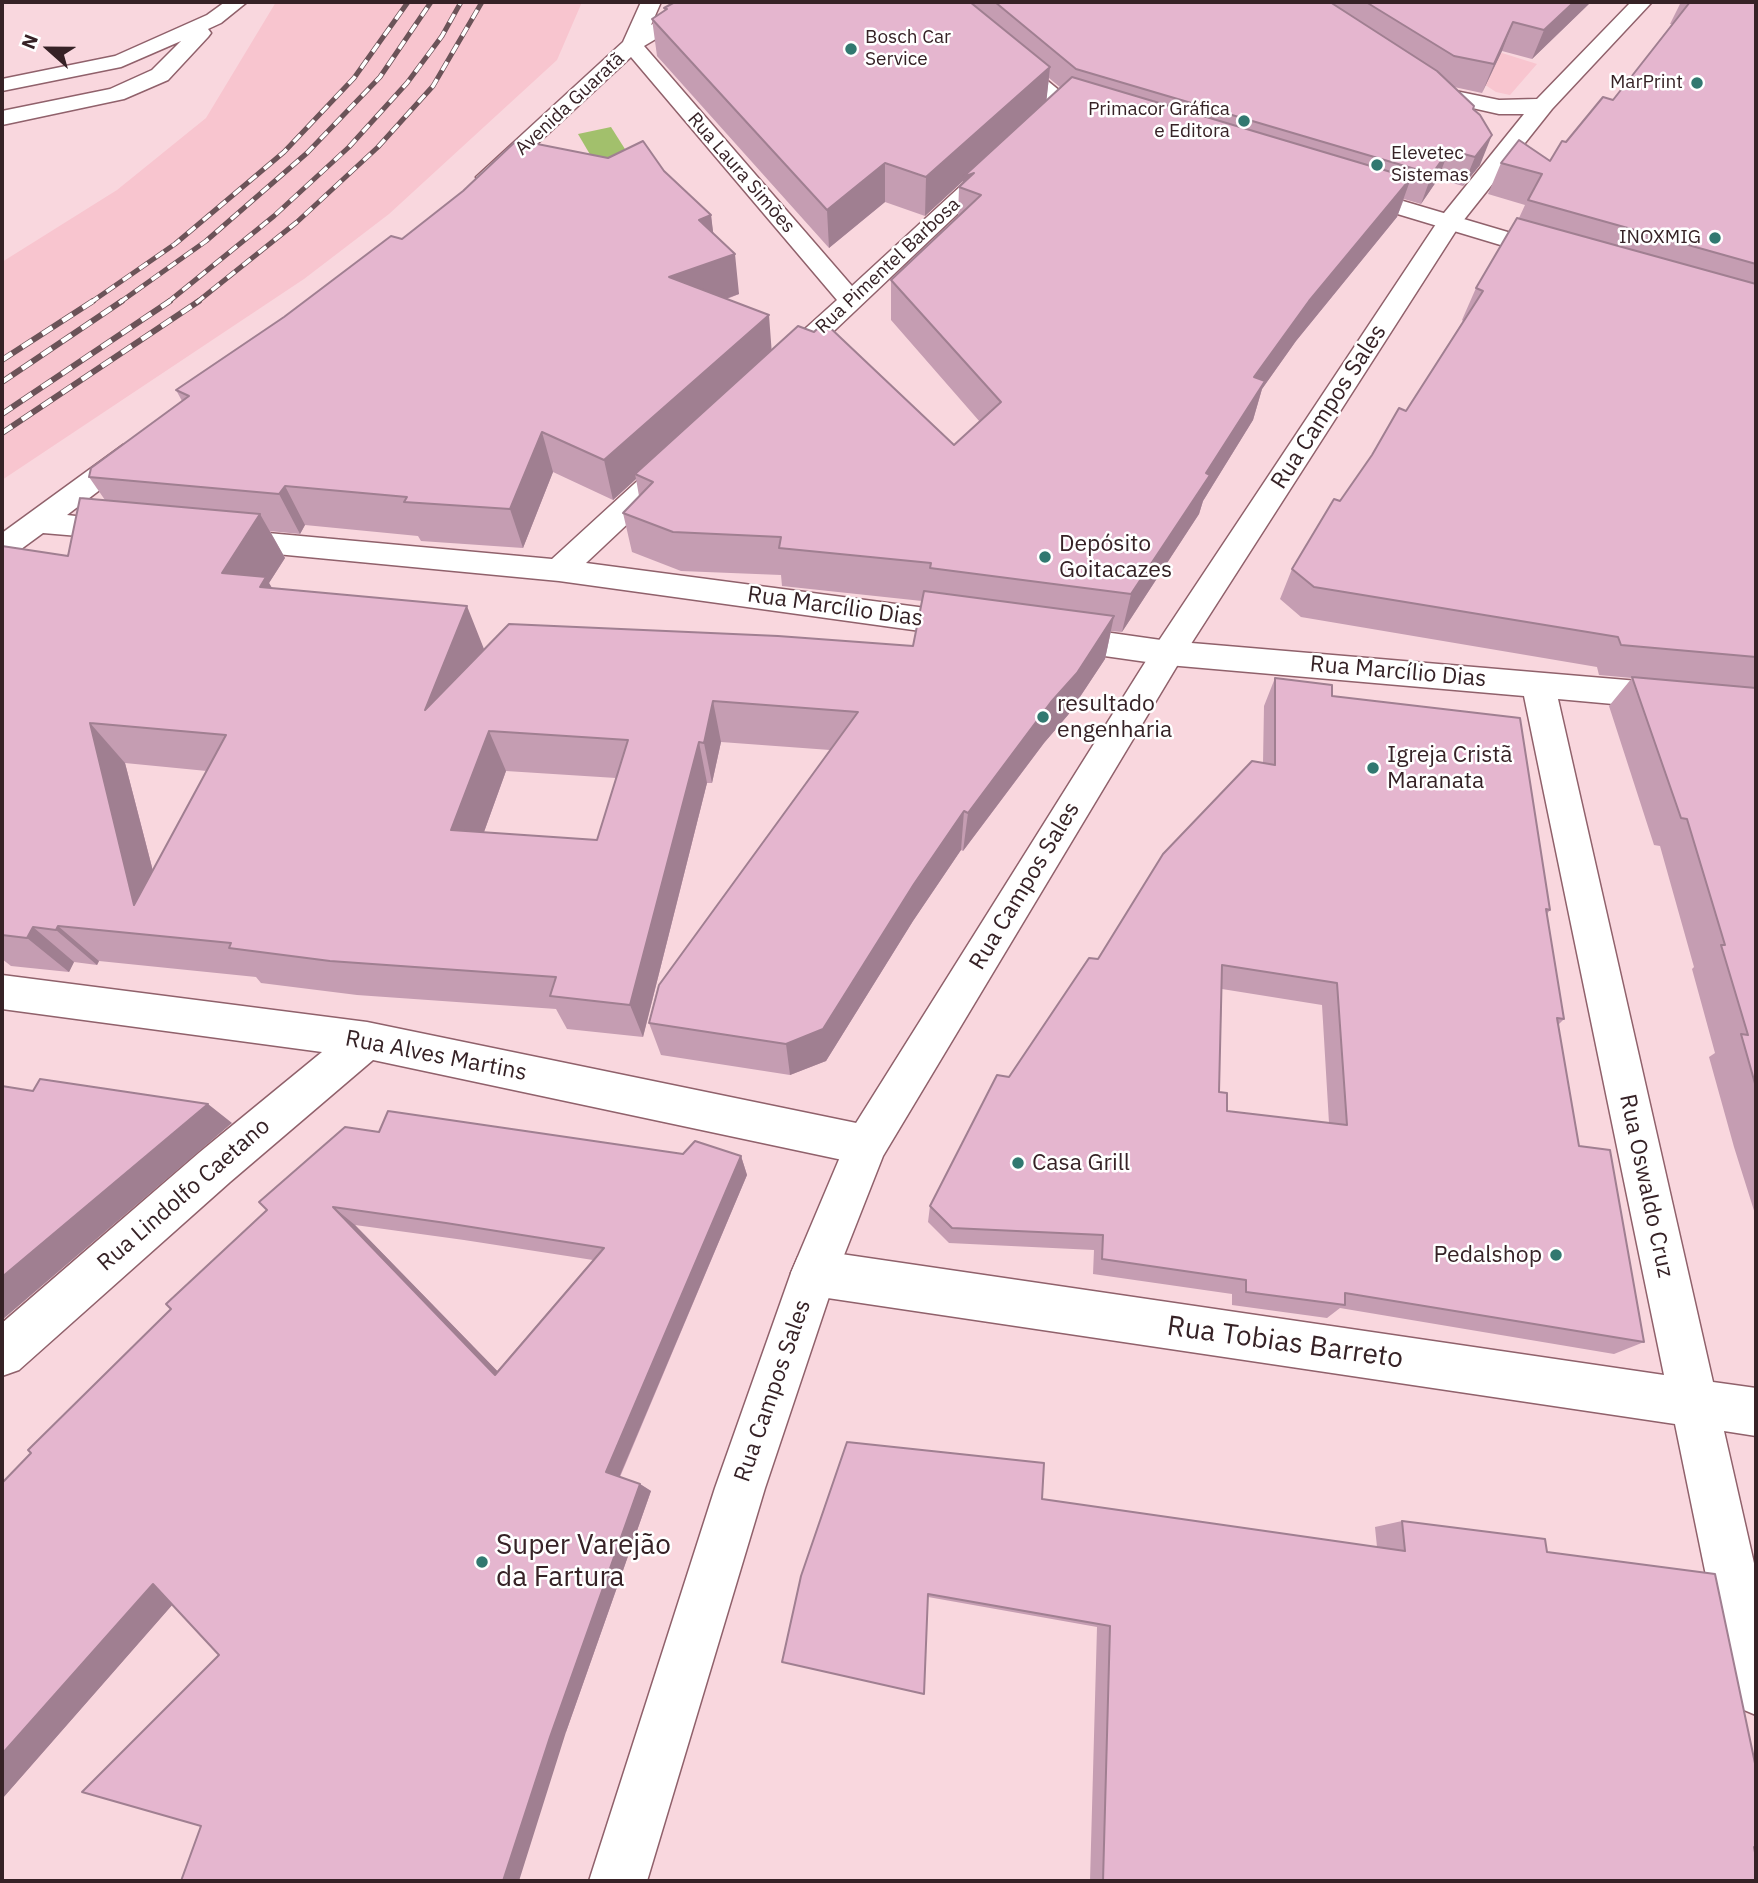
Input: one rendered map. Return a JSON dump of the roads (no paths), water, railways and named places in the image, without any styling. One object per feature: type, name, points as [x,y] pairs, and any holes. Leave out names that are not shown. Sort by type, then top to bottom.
[{"type":"street","points":[[2,118],[117,94],[160,75],[214,19],[237,2]]},
{"type":"street","name":"Avenida Guaratã","points":[[474,189],[506,163],[632,46],[651,2]]},
{"type":"street","points":[[632,46],[704,2]]},
{"type":"street","points":[[939,2],[1063,105],[1116,121]]},
{"type":"street","name":"Rua Campos Sales","points":[[618,1881],[740,1488],[814,1273],[866,1145],[1168,653],[1449,223],[1481,143],[1544,104],[1642,2]]},
{"type":"street","points":[[2,85],[121,61],[214,19]]},
{"type":"street","name":"Rua Laura Simões","points":[[632,46],[851,301]]},
{"type":"street","points":[[1481,143],[1430,89],[1499,107],[1523,108],[1544,104]]},
{"type":"street","points":[[1042,123],[1063,105]]},
{"type":"street","points":[[2,139],[43,110]]},
{"type":"street","name":"Rua Pimentel Barbosa","points":[[770,375],[1012,151]]},
{"type":"street","points":[[1329,186],[1583,262]]},
{"type":"street","points":[[2,548],[149,440]]},
{"type":"street","points":[[559,570],[700,440]]},
{"type":"street","name":"Rua Marcílio Dias","points":[[38,522],[559,570],[1168,653],[1756,704]]},
{"type":"street","name":"Rua Oswaldo Cruz","points":[[1538,684],[1756,1688]]},
{"type":"street","name":"Rua Alves Martins","points":[[2,992],[368,1040],[866,1145]]},
{"type":"street","name":"Rua Lindolfo Caetano","points":[[2,1353],[215,1167],[368,1040]]},
{"type":"street","name":"Rua Tobias Barreto","points":[[814,1273],[1756,1412]]},
{"type":"railway","points":[[91,302],[175,244],[284,152],[354,78],[408,2]]},
{"type":"railway","points":[[119,303],[206,241],[307,153],[380,77],[431,2]]},
{"type":"railway","points":[[167,303],[274,216],[349,147],[407,83],[442,36],[461,2]]},
{"type":"railway","points":[[196,303],[297,222],[378,147],[433,86],[482,2]]},
{"type":"railway","points":[[2,382],[122,301]]},
{"type":"railway","points":[[2,414],[170,301]]},
{"type":"railway","points":[[2,433],[199,301]]},
{"type":"railway","points":[[2,360],[91,302]]},
{"type":"place","name":"Bosch Car Service","points":[[851,49]]},
{"type":"place","name":"MarPrint","points":[[1697,83]]},
{"type":"place","name":"Primacor Gráfica e Editora","points":[[1244,121]]},
{"type":"place","name":"Elevetec Sistemas","points":[[1377,165]]},
{"type":"place","name":"INOXMIG","points":[[1715,238]]},
{"type":"place","name":"Depósito Goitacazes","points":[[1045,557]]},
{"type":"place","name":"resultado engenharia","points":[[1043,717]]},
{"type":"place","name":"Igreja Cristã Maranata","points":[[1373,768]]},
{"type":"place","name":"Casa Grill","points":[[1018,1163]]},
{"type":"place","name":"Pedalshop","points":[[1556,1255]]},
{"type":"place","name":"Super Varejão da Fartura","points":[[482,1562]]}]
